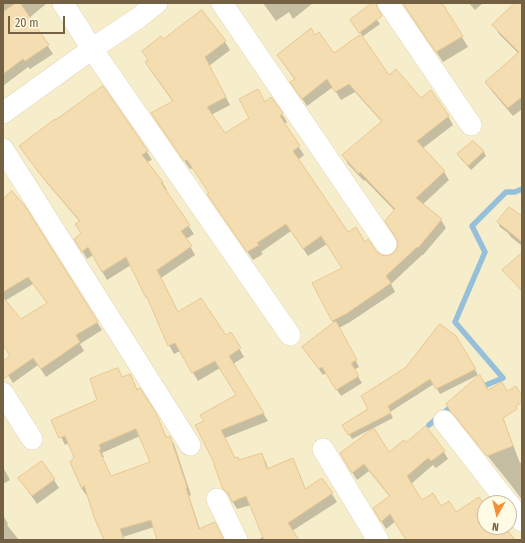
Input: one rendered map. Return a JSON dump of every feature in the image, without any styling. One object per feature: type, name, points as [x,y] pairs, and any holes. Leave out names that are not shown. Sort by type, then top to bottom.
[{"type":"street","points":[[63,3],[92,49],[290,335]]},
{"type":"street","points":[[3,113],[157,3]]},
{"type":"street","points":[[222,3],[386,244]]},
{"type":"street","points":[[388,3],[471,125]]},
{"type":"street","points":[[3,149],[190,445]]},
{"type":"street","points":[[3,392],[32,439]]},
{"type":"street","points":[[444,421],[501,495]]},
{"type":"street","points":[[323,449],[378,540]]},
{"type":"street","points":[[217,499],[237,540]]},
{"type":"shaded area","points":[[3,3],[522,3],[522,540],[3,540]]},
{"type":"building","points":[[16,3],[20,3],[49,45],[25,61],[23,59],[3,74],[3,12]]},
{"type":"building","points":[[372,3],[376,3],[382,16],[359,33],[350,20]]},
{"type":"building","points":[[403,3],[442,3],[463,36],[436,52]]},
{"type":"building","points":[[515,3],[522,3],[522,97],[508,108],[485,82],[519,52],[492,25]]},
{"type":"building","points":[[202,10],[226,41],[205,57],[226,97],[207,107],[225,133],[249,118],[239,99],[258,89],[265,102],[271,97],[283,113],[280,116],[300,146],[293,151],[348,232],[356,227],[365,242],[368,239],[376,251],[381,255],[387,256],[392,254],[397,249],[398,243],[396,238],[385,221],[395,209],[342,155],[382,121],[349,84],[335,92],[327,79],[302,99],[290,82],[295,79],[277,55],[311,28],[315,35],[319,32],[334,53],[361,34],[389,75],[396,69],[421,98],[431,90],[449,116],[417,141],[445,171],[416,198],[442,219],[418,248],[417,247],[386,276],[391,283],[346,314],[332,321],[312,283],[342,268],[321,236],[303,249],[286,224],[257,243],[259,245],[247,252],[207,194],[209,193],[187,160],[184,161],[151,113],[173,101],[145,62],[148,60],[142,51],[161,36],[163,39]]},
{"type":"building","points":[[103,86],[148,151],[142,155],[163,182],[161,183],[190,225],[181,231],[192,246],[157,270],[178,312],[201,298],[226,335],[231,332],[241,348],[229,356],[264,413],[221,430],[235,458],[238,457],[239,460],[262,453],[267,469],[293,458],[305,489],[322,478],[333,493],[288,523],[299,540],[264,540],[246,496],[232,502],[228,493],[223,489],[215,465],[195,425],[204,421],[200,415],[236,395],[215,361],[192,373],[175,343],[168,346],[147,297],[146,298],[126,257],[102,272],[88,247],[82,252],[74,239],[81,233],[75,224],[80,221],[40,174],[19,146]]},
{"type":"building","points":[[473,141],[484,151],[468,166],[457,154]]},
{"type":"building","points":[[12,191],[25,206],[98,322],[76,335],[80,342],[41,369],[33,358],[3,379],[3,361],[10,356],[3,345],[3,297],[21,319],[47,303],[28,277],[3,292],[3,199]]},
{"type":"building","points":[[509,207],[522,216],[522,242],[497,222]]},
{"type":"building","points":[[522,253],[522,291],[502,270]]},
{"type":"building","points":[[336,321],[357,360],[351,363],[359,376],[336,390],[322,367],[319,369],[302,347]]},
{"type":"building","points":[[440,324],[456,336],[476,369],[436,389],[430,379],[388,406],[391,413],[348,435],[342,425],[368,409],[361,396],[405,368]]},
{"type":"building","points":[[118,368],[122,377],[130,374],[137,390],[140,388],[156,413],[166,437],[170,436],[199,529],[215,522],[224,540],[157,540],[151,520],[120,529],[124,540],[104,540],[94,517],[84,485],[82,489],[70,462],[74,457],[65,436],[59,438],[51,420],[97,400],[90,379]],"holes":[[[136,429],[150,462],[111,476],[99,450],[101,449],[99,445]]]},
{"type":"building","points":[[480,375],[488,390],[502,382],[507,391],[516,386],[522,396],[522,402],[516,406],[517,409],[503,418],[513,446],[487,456],[446,404]]},
{"type":"building","points":[[426,426],[445,451],[431,461],[428,458],[407,476],[422,500],[433,493],[441,506],[449,501],[456,512],[477,498],[477,535],[511,535],[515,540],[406,540],[390,514],[381,522],[373,508],[390,496],[364,464],[352,473],[340,453],[374,428],[389,452],[404,440],[406,442]]},
{"type":"building","points":[[42,461],[55,479],[32,496],[18,478]]},
{"type":"waterway","points":[[479,388],[503,378],[455,322],[485,252],[472,226],[506,192],[515,192],[522,189]]},
{"type":"waterway","points":[[429,425],[453,405]]}]
